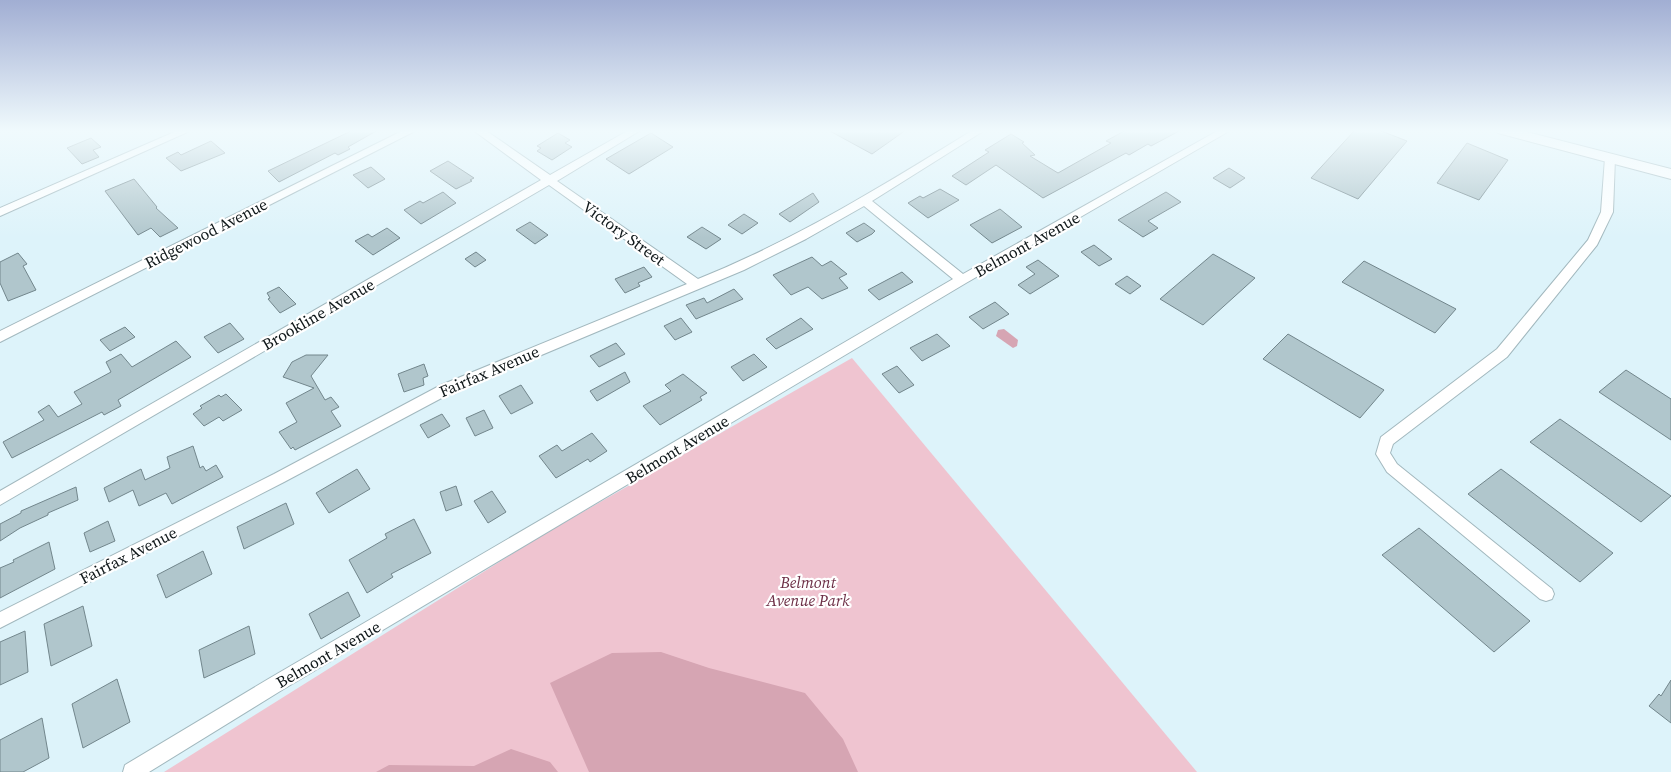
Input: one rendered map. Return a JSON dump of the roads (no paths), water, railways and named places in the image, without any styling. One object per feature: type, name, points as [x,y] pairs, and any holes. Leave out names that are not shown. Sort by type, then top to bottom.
[{"type":"main road","points":[[1641,166],[1671,174]]},
{"type":"street","points":[[0,212],[105,166]]},
{"type":"street","name":"Ridgewood Avenue","points":[[0,337],[340,166]]},
{"type":"street","name":"Victory Street","points":[[530,166],[696,285]]},
{"type":"street","name":"Brookline Avenue","points":[[0,499],[572,166]]},
{"type":"street","name":"Fairfax Avenue","points":[[0,620],[279,478],[446,389],[785,246],[865,201],[922,166]]},
{"type":"street","name":"Belmont Avenue","points":[[132,772],[276,684],[962,280],[1163,166]]},
{"type":"street","points":[[1546,594],[1392,468],[1384,454],[1386,441],[1502,353],[1593,242],[1607,212],[1610,166]]},
{"type":"street","points":[[865,201],[962,280]]},
{"type":"park label","name":"Belmont Avenue Park","points":[[808,591]]}]
